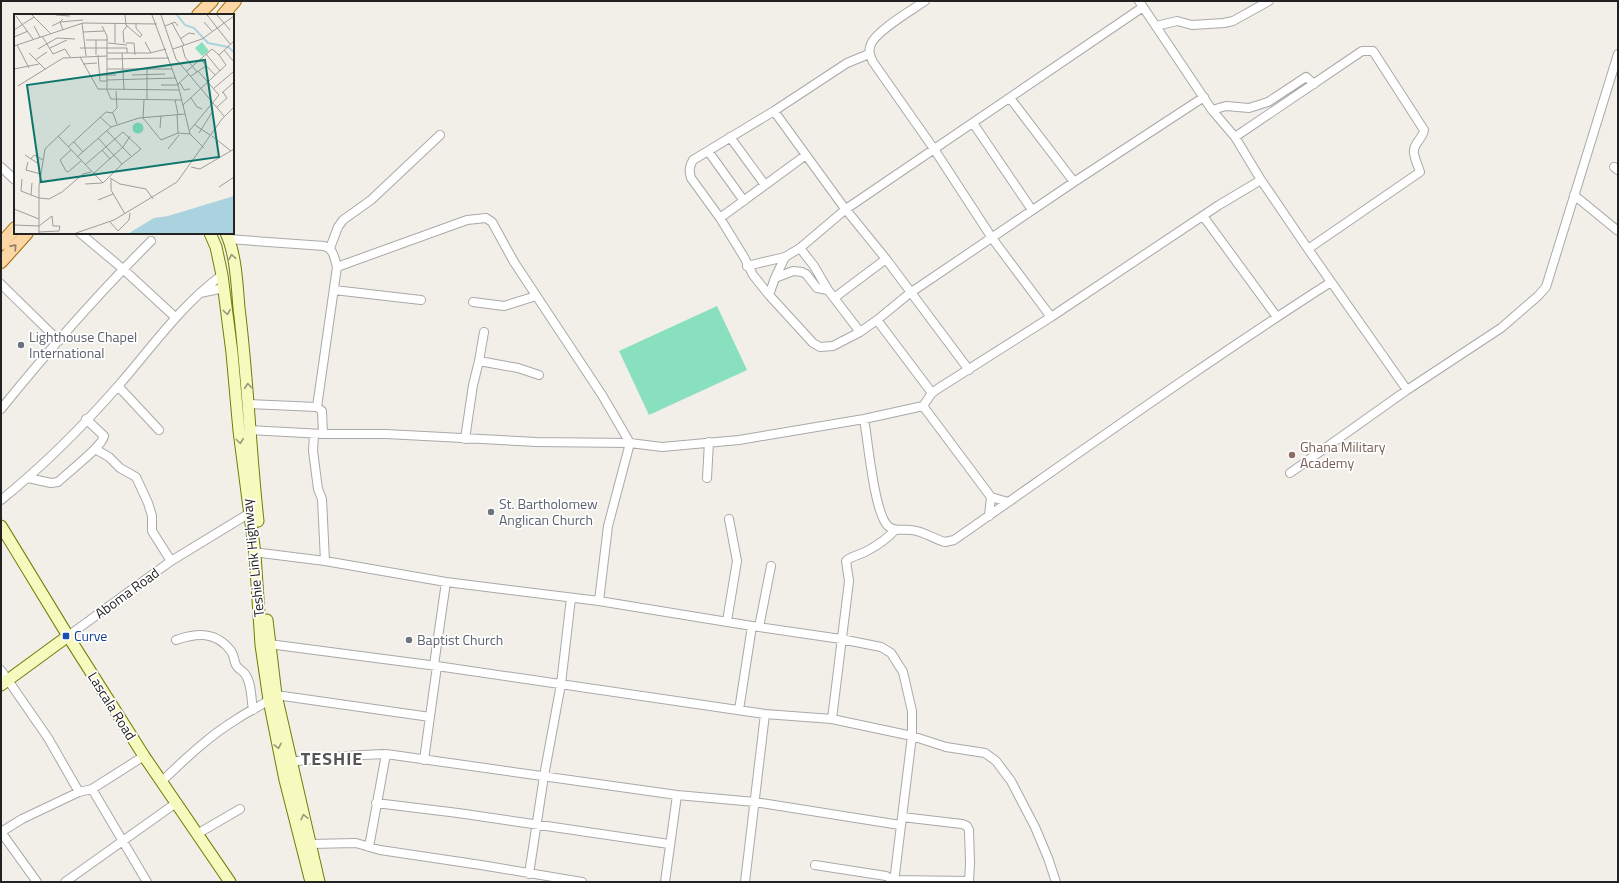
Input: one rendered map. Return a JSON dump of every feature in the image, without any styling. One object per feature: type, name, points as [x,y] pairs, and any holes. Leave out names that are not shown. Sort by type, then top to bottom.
[{"type":"main road","points":[[199,14],[212,1]]},
{"type":"main road","points":[[224,14],[236,1]]},
{"type":"main road","points":[[1,244],[14,229]]},
{"type":"main road","points":[[1,262],[26,234]]},
{"type":"main road","name":"Teshie Link Highway","points":[[210,234],[216,247],[222,275],[232,353],[239,430],[261,553],[273,698],[285,780],[311,882]]},
{"type":"main road","name":"Teshie Link Highway","points":[[227,236],[237,286],[245,352],[251,430],[253,511],[261,645],[273,698],[291,762],[319,882]]},
{"type":"main road","name":"Lascala Road","points":[[1,526],[144,756],[230,882]]},
{"type":"main road","name":"Aboma Road","points":[[4,682],[68,636]]},
{"type":"street","points":[[925,1],[876,35],[870,45],[870,54],[873,62],[934,150],[992,238],[1051,318]]},
{"type":"street","points":[[1156,26],[1177,21],[1192,25],[1224,24],[1233,21],[1269,1]]},
{"type":"street","points":[[748,266],[786,257],[800,248],[846,209],[1010,98],[1141,4],[1212,110],[1235,137],[1261,180],[1407,390]]},
{"type":"street","points":[[1235,137],[1362,51],[1373,51],[1424,130],[1424,134],[1414,148],[1420,172],[1308,249]]},
{"type":"street","points":[[870,54],[847,63],[774,111],[693,160],[689,170],[691,178],[720,218],[744,257],[753,275],[769,295],[813,343],[820,347],[833,346],[860,332],[910,293],[1032,210],[1204,97]]},
{"type":"street","points":[[1290,473],[1407,390],[1500,328],[1538,296],[1546,287],[1574,195],[1615,74],[1618,54]]},
{"type":"street","points":[[1212,110],[1226,106],[1249,108],[1268,102],[1306,77],[1314,84]]},
{"type":"street","points":[[1010,98],[1074,182]]},
{"type":"street","points":[[774,111],[846,209],[886,259],[969,370]]},
{"type":"street","points":[[973,123],[1032,210]]},
{"type":"street","points":[[330,248],[338,227],[343,220],[371,200],[440,135]]},
{"type":"street","points":[[730,137],[765,185]]},
{"type":"street","points":[[708,151],[744,201]]},
{"type":"street","points":[[720,218],[806,155]]},
{"type":"street","points":[[1,167],[14,179]]},
{"type":"street","points":[[251,430],[314,434],[386,434],[536,442],[630,443],[662,447],[740,440],[864,419],[923,406],[932,393],[1051,318],[1219,204],[1261,180]]},
{"type":"street","points":[[1574,195],[1618,231]]},
{"type":"street","points":[[1203,216],[1277,317]]},
{"type":"street","points":[[337,266],[468,220],[486,218],[492,222],[514,262],[602,395],[630,443],[608,526],[599,601]]},
{"type":"street","points":[[81,234],[123,269],[175,317]]},
{"type":"street","points":[[227,236],[324,246],[330,248],[334,254],[337,266],[317,407]]},
{"type":"street","points":[[1,409],[123,269],[151,241]]},
{"type":"street","points":[[800,248],[814,266],[828,290],[860,332]]},
{"type":"street","points":[[769,295],[775,278],[786,257]]},
{"type":"street","points":[[834,298],[886,259]]},
{"type":"street","points":[[775,278],[793,271],[802,272],[806,274],[818,288],[828,290]]},
{"type":"street","points":[[1,500],[28,478],[118,386],[175,317],[199,293],[222,275]]},
{"type":"street","points":[[864,419],[877,500],[883,519],[888,526],[895,530],[924,532],[945,542],[954,540],[1277,317],[1331,282]]},
{"type":"street","points":[[1,284],[59,341]]},
{"type":"street","points":[[199,293],[224,288]]},
{"type":"street","points":[[334,290],[421,300]]},
{"type":"street","points":[[473,302],[504,306],[536,296]]},
{"type":"street","points":[[877,320],[932,393]]},
{"type":"street","points":[[465,439],[473,385],[484,332]]},
{"type":"street","points":[[479,360],[518,368],[539,375]]},
{"type":"street","points":[[118,386],[158,430]]},
{"type":"street","points":[[249,404],[277,407],[317,407],[322,411],[324,434]]},
{"type":"street","points":[[923,406],[991,497],[1008,502]]},
{"type":"street","points":[[28,478],[51,483],[58,482],[103,440],[104,436],[86,419]]},
{"type":"street","points":[[314,434],[314,457],[318,489],[322,499],[325,561]]},
{"type":"street","points":[[707,478],[709,442]]},
{"type":"street","points":[[94,449],[109,457],[127,473],[136,477],[152,516],[152,531],[171,561]]},
{"type":"street","points":[[989,516],[991,497]]},
{"type":"street","name":"Aboma Road","points":[[68,636],[171,561],[253,511]]},
{"type":"street","points":[[726,621],[737,561],[729,519]]},
{"type":"street","points":[[832,719],[849,580],[846,561],[883,542],[895,530]]},
{"type":"street","points":[[261,553],[325,561],[446,582],[599,601],[841,639],[881,647],[891,653],[903,672],[909,692],[912,711],[912,736],[894,881]]},
{"type":"street","points":[[739,710],[770,566]]},
{"type":"street","points":[[424,760],[446,582]]},
{"type":"street","points":[[529,874],[560,684],[572,598]]},
{"type":"street","points":[[176,640],[190,635],[211,635],[225,644],[232,652],[237,666],[245,674],[249,682],[253,710]]},
{"type":"street","points":[[269,644],[435,665],[765,714],[832,719],[912,736],[946,747],[985,753],[996,761],[1011,781],[1025,807],[1048,858],[1056,882]]},
{"type":"street","points":[[1,670],[4,682],[48,738],[79,792]]},
{"type":"street","points":[[162,782],[184,760],[207,741],[237,719],[273,698],[430,717]]},
{"type":"street","points":[[744,882],[765,714]]},
{"type":"street","points":[[369,846],[386,754]]},
{"type":"street","points":[[291,762],[345,755],[386,754],[677,795],[755,802],[901,821],[962,824],[967,826],[969,830],[969,882],[894,881],[886,876],[815,864]]},
{"type":"street","points":[[37,882],[1,832],[79,792],[92,789],[144,756]]},
{"type":"street","points":[[92,789],[147,882]]},
{"type":"street","points":[[665,882],[669,844],[677,795]]},
{"type":"street","points":[[65,882],[176,803]]},
{"type":"street","points":[[376,803],[536,824],[669,844]]},
{"type":"street","points":[[197,834],[240,808]]},
{"type":"street","points":[[310,844],[356,843],[380,850],[582,882]]},
{"type":"green space","points":[[717,306],[747,370],[649,415],[619,351]]},
{"type":"place","name":"Lighthouse Chapel International","points":[[21,345]]},
{"type":"place","name":"Ghana Military Academy","points":[[1292,455]]},
{"type":"place","name":"St. Bartholomew Anglican Church","points":[[491,512]]},
{"type":"place","name":"Curve","points":[[66,636]]},
{"type":"place","name":"Baptist Church","points":[[409,640]]},
{"type":"district","name":"TESHIE","points":[[332,759]]}]
